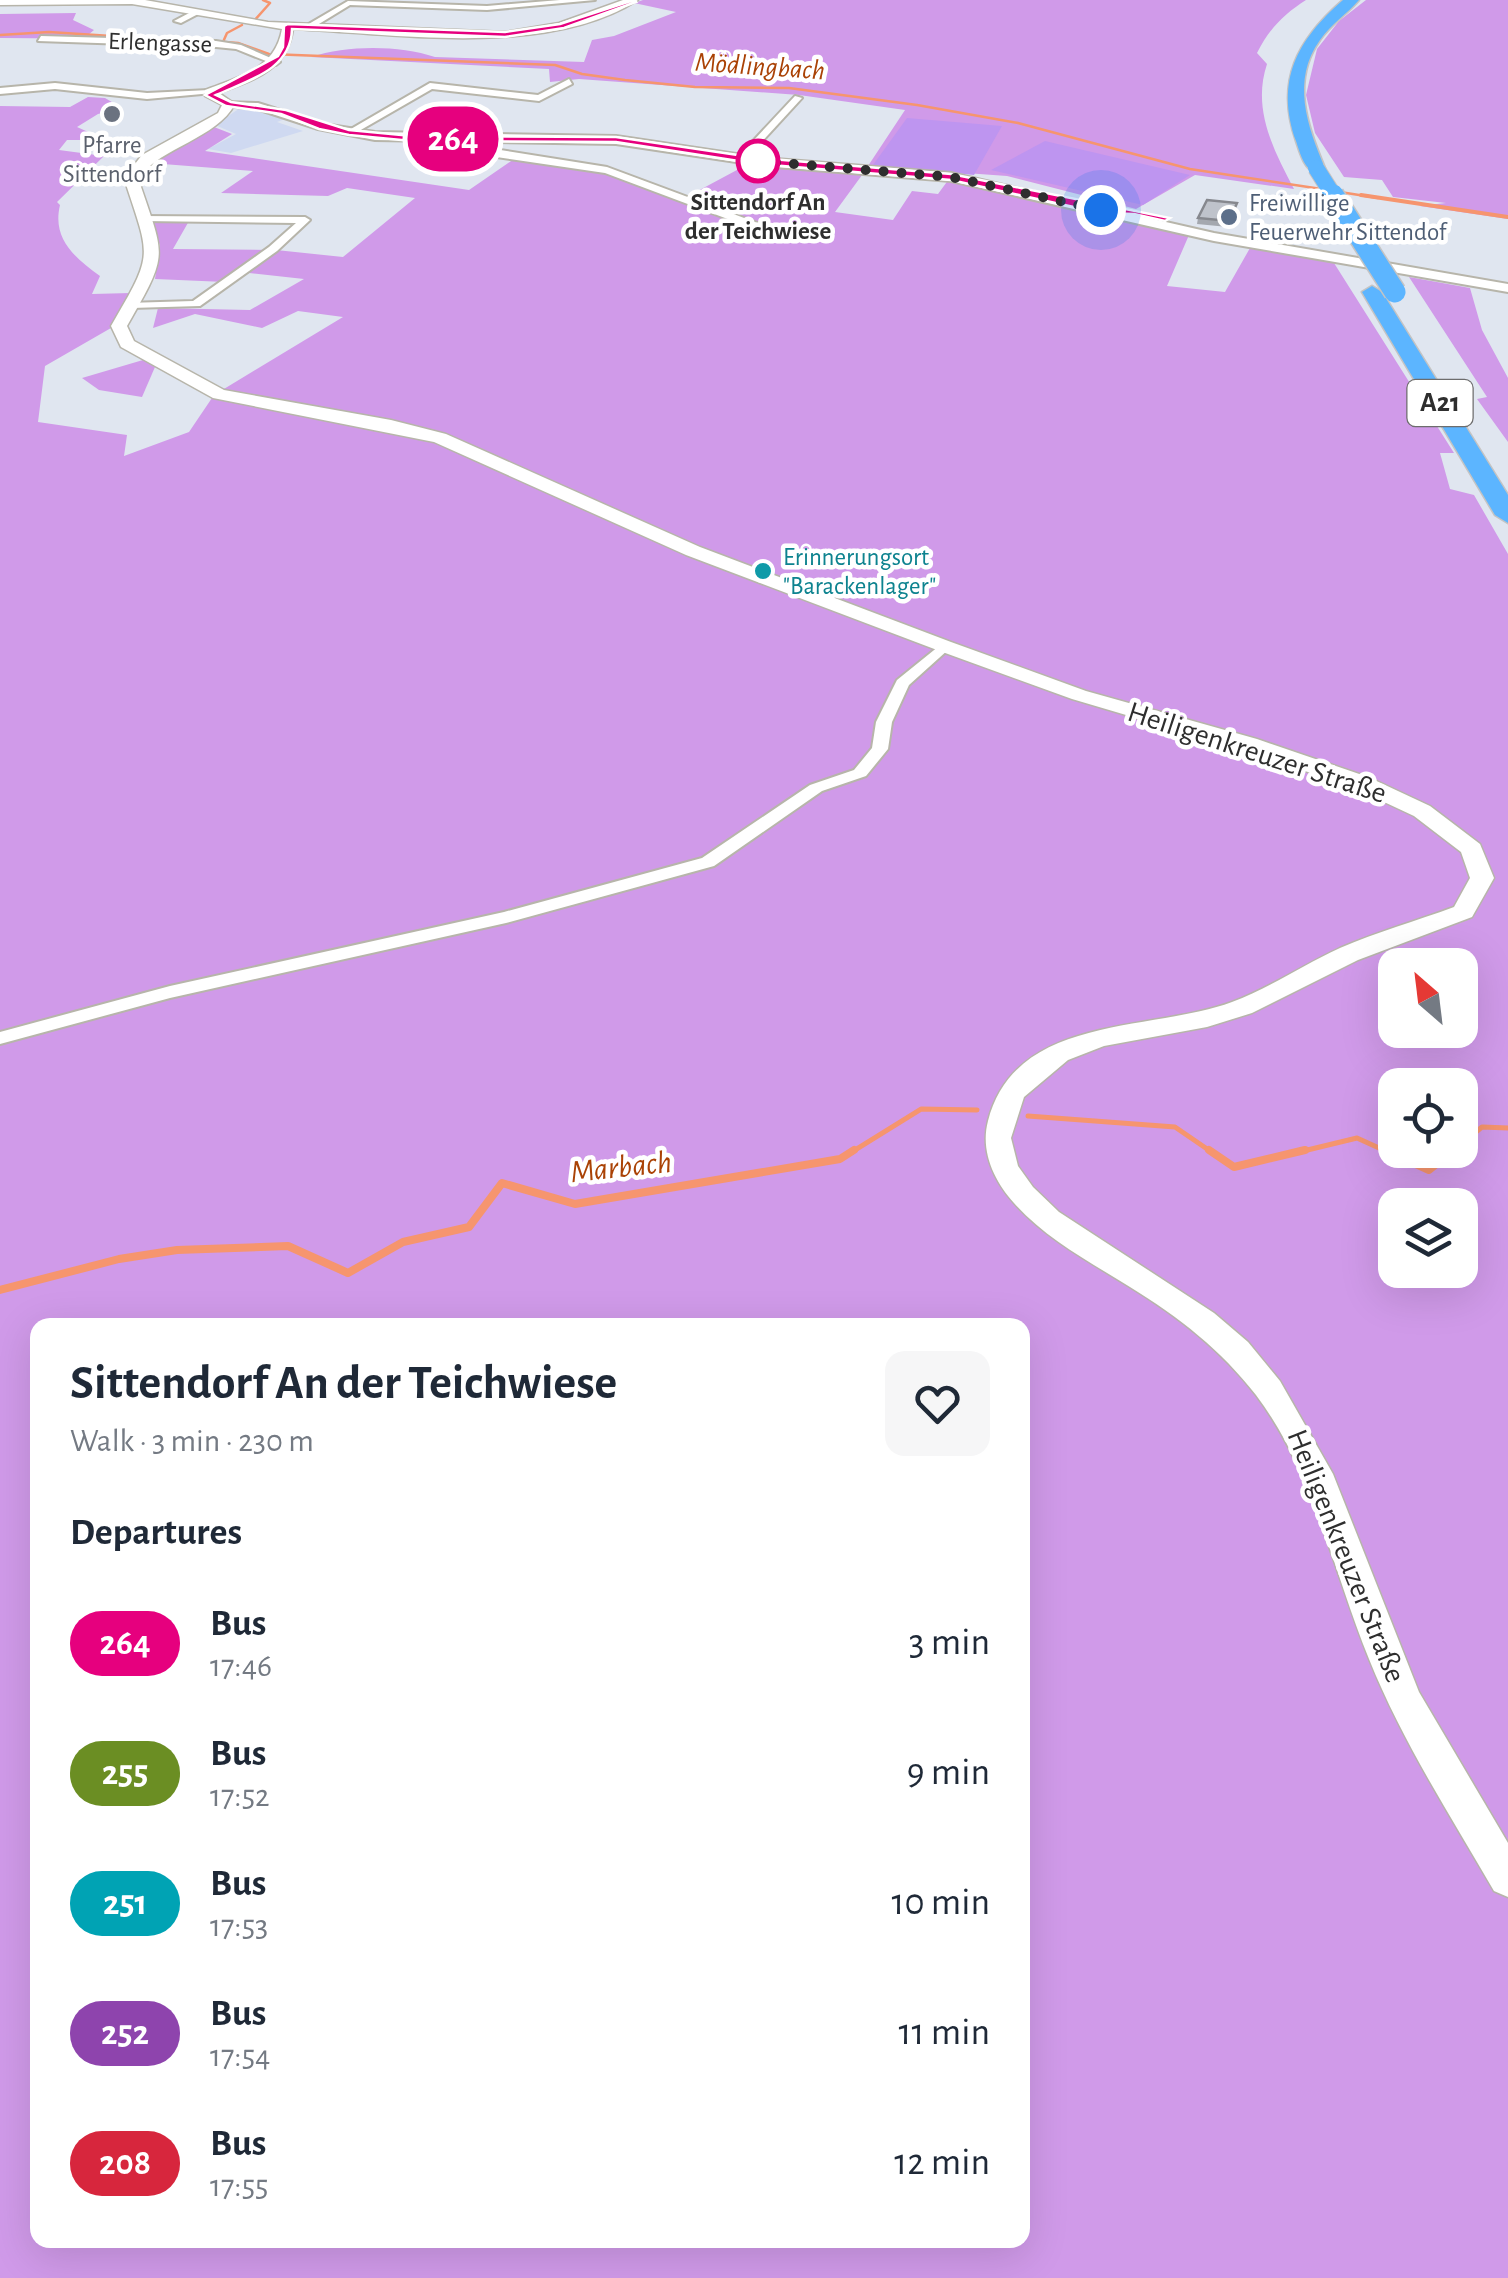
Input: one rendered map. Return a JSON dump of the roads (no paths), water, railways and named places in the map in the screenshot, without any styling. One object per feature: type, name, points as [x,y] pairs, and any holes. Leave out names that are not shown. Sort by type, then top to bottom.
[{"type":"highway","points":[[1284,53],[1310,17],[1332,0]]},
{"type":"highway","name":"A21","points":[[1352,0],[1308,42],[1296,68],[1293,97],[1306,168],[1383,292],[1508,515]]},
{"type":"highway","name":"A21","points":[[1383,292],[1484,430]]},
{"type":"main road","points":[[0,2],[132,1],[288,26],[505,35],[561,26],[634,0]]},
{"type":"main road","points":[[209,93],[280,57],[288,26]]},
{"type":"main road","points":[[209,93],[229,104]]},
{"type":"main road","name":"Heiligenkreuzer Straße","points":[[229,104],[216,120],[136,168],[130,185],[155,250],[154,261],[119,326],[127,344],[219,394],[391,425],[440,438],[693,551],[944,646],[1079,696],[1249,744],[1360,782],[1422,811],[1472,850],[1482,878],[1462,912],[1348,954],[1227,1014],[1127,1033],[1060,1053],[1027,1078],[1004,1106],[998,1139],[1008,1174],[1031,1206],[1061,1231],[1167,1295],[1236,1350],[1292,1419],[1405,1703],[1508,1878]]},
{"type":"street","points":[[311,25],[348,3],[486,8],[591,0]]},
{"type":"street","points":[[178,21],[196,13]]},
{"type":"street","name":"Erlengasse","points":[[41,38],[216,44],[280,57]]},
{"type":"street","points":[[1,78],[147,96],[209,93]]},
{"type":"street","points":[[349,133],[430,86],[540,98],[569,82]]},
{"type":"street","points":[[0,91],[55,86]]},
{"type":"street","points":[[742,159],[798,98]]},
{"type":"street","points":[[229,104],[283,112],[322,128],[349,133],[606,170],[761,228],[815,235]]},
{"type":"street","points":[[414,140],[616,140],[742,159],[986,183],[1214,237],[1508,288]]},
{"type":"street","points":[[132,305],[196,304],[274,248],[305,220],[143,218]]},
{"type":"street","points":[[0,1038],[170,992],[506,917],[708,862],[816,788],[860,773],[880,749],[884,722],[902,683],[944,646]]},
{"type":"waterway","points":[[254,21],[270,3],[263,0]]},
{"type":"waterway","points":[[223,42],[227,33],[242,25]]},
{"type":"waterway","name":"Mödlingbach","points":[[0,35],[49,32],[158,39]]},
{"type":"waterway","name":"Mödlingbach","points":[[211,41],[223,42]]},
{"type":"waterway","name":"Mödlingbach","points":[[223,42],[269,54],[555,65],[582,74],[625,80],[695,87],[789,88],[917,105],[1018,123],[1190,169],[1328,190]]},
{"type":"waterway","name":"Mödlingbach","points":[[1340,192],[1378,198]]},
{"type":"waterway","name":"Mödlingbach","points":[[1361,195],[1508,217]]},
{"type":"waterway","name":"Marbach","points":[[850,1153],[921,1109],[977,1110]]},
{"type":"waterway","name":"Marbach","points":[[1028,1116],[1175,1127],[1213,1153]]},
{"type":"waterway","name":"Marbach","points":[[1478,1130],[1508,1128]]},
{"type":"waterway","name":"Marbach","points":[[1295,1153],[1357,1138],[1378,1148]]},
{"type":"waterway","name":"Marbach","points":[[0,1290],[119,1259],[177,1250],[288,1246],[348,1273],[403,1242],[469,1227],[502,1183],[575,1204],[840,1159],[854,1150]]},
{"type":"waterway","name":"Marbach","points":[[1209,1150],[1234,1167],[1305,1150]]},
{"type":"waterway","name":"Marbach","points":[[1425,1168],[1432,1168]]},
{"type":"place","name":"Pfarre Sittendorf","points":[[112,114]]},
{"type":"place","name":"Sittendorf An der Teichwiese","points":[[758,161]]},
{"type":"place","name":"Freiwillige Feuerwehr Sittendof","points":[[1229,217]]},
{"type":"place","name":"Erinnerungsort \"Barackenlager\"","points":[[763,571]]}]
